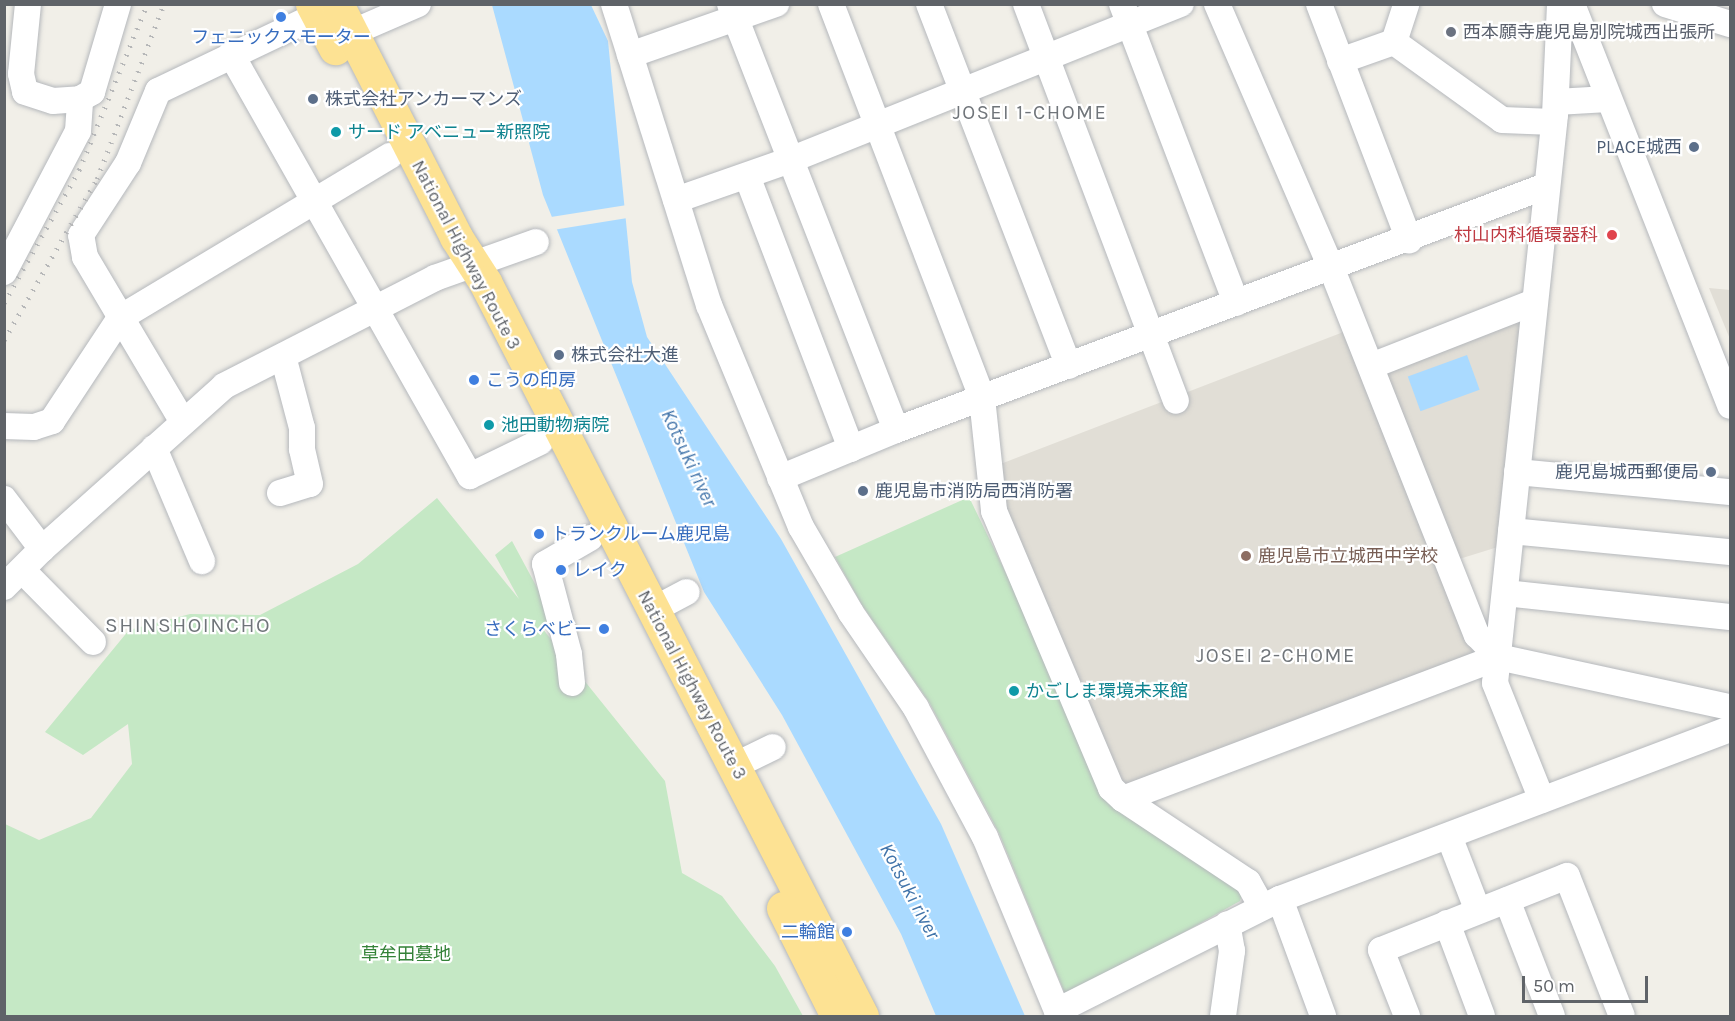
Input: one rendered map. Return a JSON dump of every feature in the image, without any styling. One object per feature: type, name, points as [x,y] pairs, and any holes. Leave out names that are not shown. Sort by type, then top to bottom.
[{"type":"highway","name":"National Highway Route 3","points":[[329,14],[390,156],[463,268],[540,442],[837,1017]]},
{"type":"highway","name":"National Highway Route 3","points":[[329,14],[463,268],[653,610],[862,1017]]},
{"type":"street","points":[[28,4],[21,74],[25,92],[53,101],[80,99],[92,92],[118,4]]},
{"type":"street","points":[[183,422],[85,257],[81,235],[128,163],[158,91],[231,54],[329,14],[418,4]]},
{"type":"street","points":[[614,4],[709,305],[780,478],[806,536],[851,613],[916,708],[985,837],[1058,1014],[1271,903],[1731,729]]},
{"type":"street","points":[[630,55],[733,12],[776,4]]},
{"type":"street","points":[[831,4],[982,398],[994,511],[1111,788],[1123,800],[1248,882],[1271,903],[1323,1017]]},
{"type":"street","points":[[929,4],[1069,366]]},
{"type":"street","points":[[1026,4],[1176,401]]},
{"type":"street","points":[[676,200],[790,160],[1047,60],[1126,14],[1181,4]]},
{"type":"street","points":[[1217,4],[1331,267],[1477,635],[1498,657]]},
{"type":"street","points":[[1319,4],[1409,240]]},
{"type":"street","points":[[1394,42],[1406,4]]},
{"type":"street","points":[[1542,800],[1495,683],[1533,303],[1555,112],[1560,4]]},
{"type":"street","points":[[1572,4],[1731,406]]},
{"type":"street","points":[[1665,4],[1730,21]]},
{"type":"street","points":[[733,12],[896,430]]},
{"type":"street","points":[[1126,14],[1236,303]]},
{"type":"street","points":[[1340,61],[1394,42]]},
{"type":"street","points":[[1394,42],[1502,120],[1555,112],[1608,99]]},
{"type":"street","points":[[231,54],[470,476],[540,442]]},
{"type":"street","points":[[4,272],[75,139],[82,115],[80,99]]},
{"type":"street","points":[[4,426],[34,428],[52,421],[120,318],[312,200],[390,156]]},
{"type":"street","points":[[747,176],[851,449]]},
{"type":"street","points":[[780,478],[896,430],[1409,240],[1546,186]]},
{"type":"street","points":[[93,642],[13,578],[42,549],[224,386],[463,268],[536,242]]},
{"type":"street","points":[[1371,366],[1533,303]]},
{"type":"street","points":[[280,493],[310,484],[302,449],[302,428],[283,356]]},
{"type":"street","points":[[154,448],[202,561]]},
{"type":"street","points":[[1516,472],[1731,492]]},
{"type":"street","points":[[4,499],[42,549]]},
{"type":"street","points":[[1511,531],[1731,552]]},
{"type":"street","points":[[572,683],[569,654],[544,564],[590,538]]},
{"type":"street","points":[[653,610],[687,592]]},
{"type":"street","points":[[1505,593],[1731,617]]},
{"type":"street","points":[[1123,800],[1498,657],[1731,707]]},
{"type":"street","points":[[734,766],[773,747]]},
{"type":"street","points":[[1449,836],[1478,911]]},
{"type":"street","points":[[1407,1017],[1381,950],[1567,876],[1622,1017]]},
{"type":"street","points":[[1507,900],[1552,1017]]},
{"type":"street","points":[[1447,923],[1482,1017]]},
{"type":"street","points":[[1223,1017],[1232,951],[1227,924]]},
{"type":"shaded area","points":[[1709,288],[1730,290],[1730,339]]},
{"type":"shaded area","name":"鹿児島市立城西中学校","points":[[1523,319],[1501,546],[1440,565],[1475,658],[1135,786],[1119,783],[1002,508],[998,465],[1346,331],[1364,374]]},
{"type":"green space","points":[[969,497],[1119,806],[1244,886],[1240,901],[1070,996],[1065,994],[999,833],[929,702],[862,605],[835,557]]},
{"type":"green space","name":"草牟田墓地","points":[[437,498],[519,599],[495,555],[512,541],[547,606],[550,627],[542,628],[665,781],[682,873],[722,896],[775,966],[803,1016],[5,1016],[5,824],[39,840],[91,818],[132,764],[128,724],[83,755],[45,732],[129,630],[190,614],[260,615],[358,564]]},
{"type":"water","name":"Kotsuki river","points":[[492,5],[591,5],[608,41],[632,282],[647,337],[781,539],[941,824],[1025,1016],[936,1016],[901,934],[782,715],[704,592],[543,195]]},
{"type":"water","points":[[1467,355],[1480,390],[1420,411],[1408,377]]},
{"type":"pier","points":[[627,205],[629,218],[553,230],[551,217]]},
{"type":"railway","points":[[4,303],[79,170],[147,4]]},
{"type":"railway","points":[[4,340],[97,179],[164,4]]},
{"type":"place","name":"フェニックスモーター","points":[[281,17]]},
{"type":"place","name":"西本願寺鹿児島別院城西出張所","points":[[1451,32]]},
{"type":"place","name":"株式会社アンカーマンズ","points":[[313,99]]},
{"type":"place","name":"サード アベニュー新照院","points":[[336,132]]},
{"type":"place","name":"PLACE城西","points":[[1694,147]]},
{"type":"place","name":"村山内科循環器科","points":[[1612,235]]},
{"type":"place","name":"株式会社大進","points":[[559,355]]},
{"type":"place","name":"こうの印房","points":[[474,380]]},
{"type":"place","name":"池田動物病院","points":[[489,425]]},
{"type":"place","name":"鹿児島城西郵便局","points":[[1711,472]]},
{"type":"place","name":"鹿児島市消防局西消防署","points":[[863,491]]},
{"type":"place","name":"トランクルーム鹿児島","points":[[539,534]]},
{"type":"place","name":"鹿児島市立城西中学校","points":[[1246,556]]},
{"type":"place","name":"レイク","points":[[561,570]]},
{"type":"place","name":"さくらベビー","points":[[604,629]]},
{"type":"place","name":"かごしま環境未来館","points":[[1014,691]]},
{"type":"place","name":"二輪館","points":[[847,932]]},
{"type":"district","name":"JOSEI 1-CHOME","points":[[1030,112]]},
{"type":"district","name":"SHINSHOINCHO","points":[[188,625]]},
{"type":"district","name":"JOSEI 2-CHOME","points":[[1276,655]]}]
